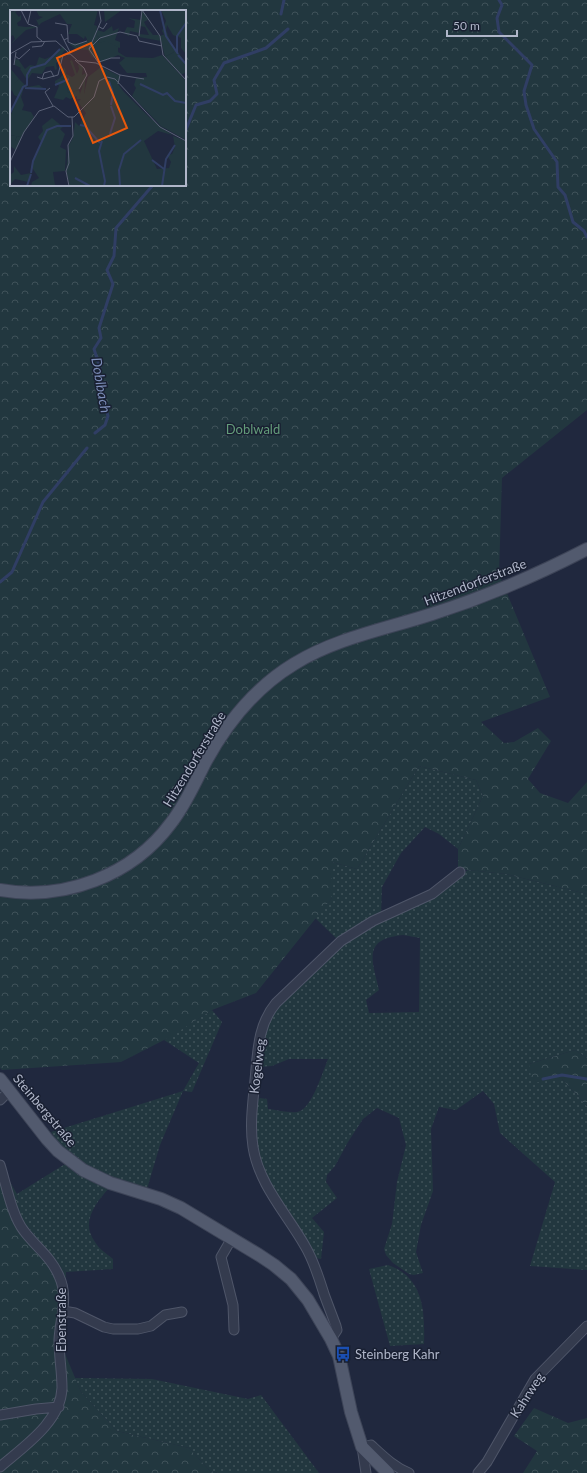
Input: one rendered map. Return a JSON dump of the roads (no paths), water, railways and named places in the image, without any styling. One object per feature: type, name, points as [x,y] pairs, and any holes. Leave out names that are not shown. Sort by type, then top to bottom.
[{"type":"main road","name":"Hitzendorferstraße","points":[[0,890],[30,893],[57,891],[72,888],[101,879],[141,854],[171,824],[187,799],[216,744],[246,703],[270,680],[295,663],[335,644],[475,599],[554,566],[587,549]]},
{"type":"main road","name":"Steinbergstraße","points":[[0,1079],[47,1139],[58,1151],[83,1170],[110,1183],[172,1203],[274,1264],[291,1279],[308,1300],[331,1339],[339,1356],[351,1412],[362,1447]]},
{"type":"main road","points":[[362,1447],[388,1473]]},
{"type":"street","name":"Kogelweg","points":[[331,1339],[337,1330],[314,1264],[302,1241],[267,1185],[258,1165],[253,1147],[252,1112],[262,1029],[268,1014],[276,1003],[341,941],[373,921],[432,894],[460,872]]},
{"type":"street","points":[[0,1100],[10,1091]]},
{"type":"street","name":"Ebenstraße","points":[[0,1165],[15,1212],[23,1230],[50,1259],[60,1277],[63,1289],[63,1310],[59,1339],[62,1389],[59,1407],[50,1422],[0,1467]]},
{"type":"street","points":[[232,1238],[221,1257],[233,1305],[234,1330]]},
{"type":"street","points":[[63,1310],[75,1313],[104,1327],[113,1329],[138,1329],[151,1326],[165,1315],[182,1312]]},
{"type":"street","name":"Kahrweg","points":[[478,1473],[487,1462],[538,1375],[564,1351],[587,1326]]},
{"type":"street","points":[[0,1415],[59,1407]]},
{"type":"street","points":[[366,1473],[362,1447],[371,1445],[388,1460],[409,1473]]},
{"type":"waterway","name":"Doblbach","points":[[281,14],[284,0]]},
{"type":"waterway","points":[[499,0],[502,5],[497,18],[499,32],[532,65],[524,91],[526,105],[534,129],[557,162],[558,187],[565,195],[573,222],[584,231],[587,237]]},
{"type":"waterway","name":"Doblbach","points":[[186,130],[196,105],[210,101],[217,94],[214,80],[224,63],[266,48],[288,29]]},
{"type":"waterway","name":"Doblbach","points":[[95,433],[105,425],[108,416],[99,386],[100,368],[94,349],[101,338],[99,328],[113,284],[107,270],[114,256],[116,228],[152,186]]},
{"type":"waterway","name":"Doblbach","points":[[0,582],[12,572],[43,502],[87,448]]},
{"type":"waterway","points":[[543,1079],[562,1075],[587,1079]]},
{"type":"place","name":"Steinberg Kahr","points":[[343,1354]]},
{"type":"park label","name":"Doblwald","points":[[253,429]]}]
